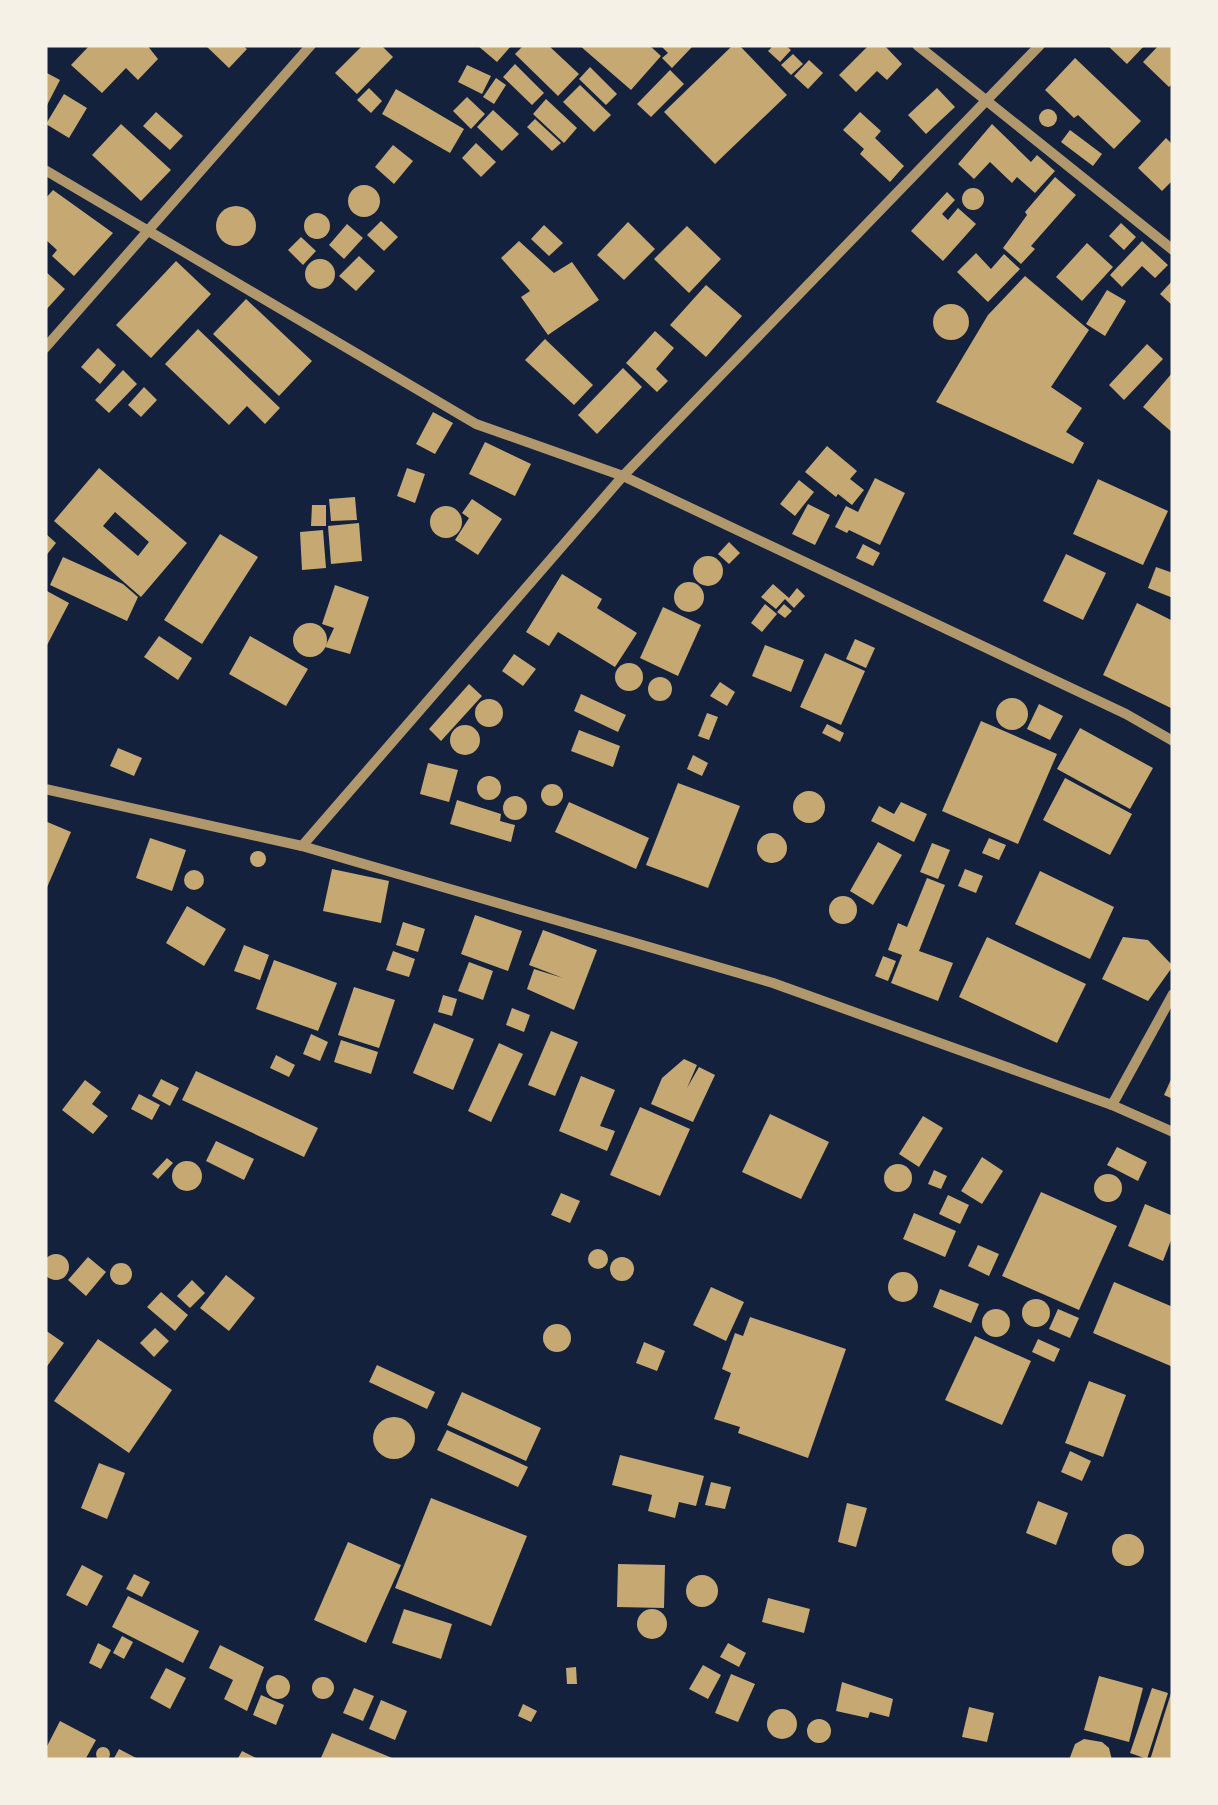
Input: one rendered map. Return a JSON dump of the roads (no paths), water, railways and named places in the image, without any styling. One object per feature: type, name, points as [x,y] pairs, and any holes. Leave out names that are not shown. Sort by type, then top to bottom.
[{"type":"street","points":[[45,348],[311,45]]},
{"type":"street","points":[[918,45],[1173,250]]},
{"type":"street","points":[[302,846],[622,476],[1040,45]]},
{"type":"street","points":[[45,170],[476,424],[622,476],[1126,714],[1173,741]]},
{"type":"street","points":[[45,789],[302,846],[773,984],[1112,1105],[1173,1132]]},
{"type":"street","points":[[1112,1105],[1173,994]]}]
